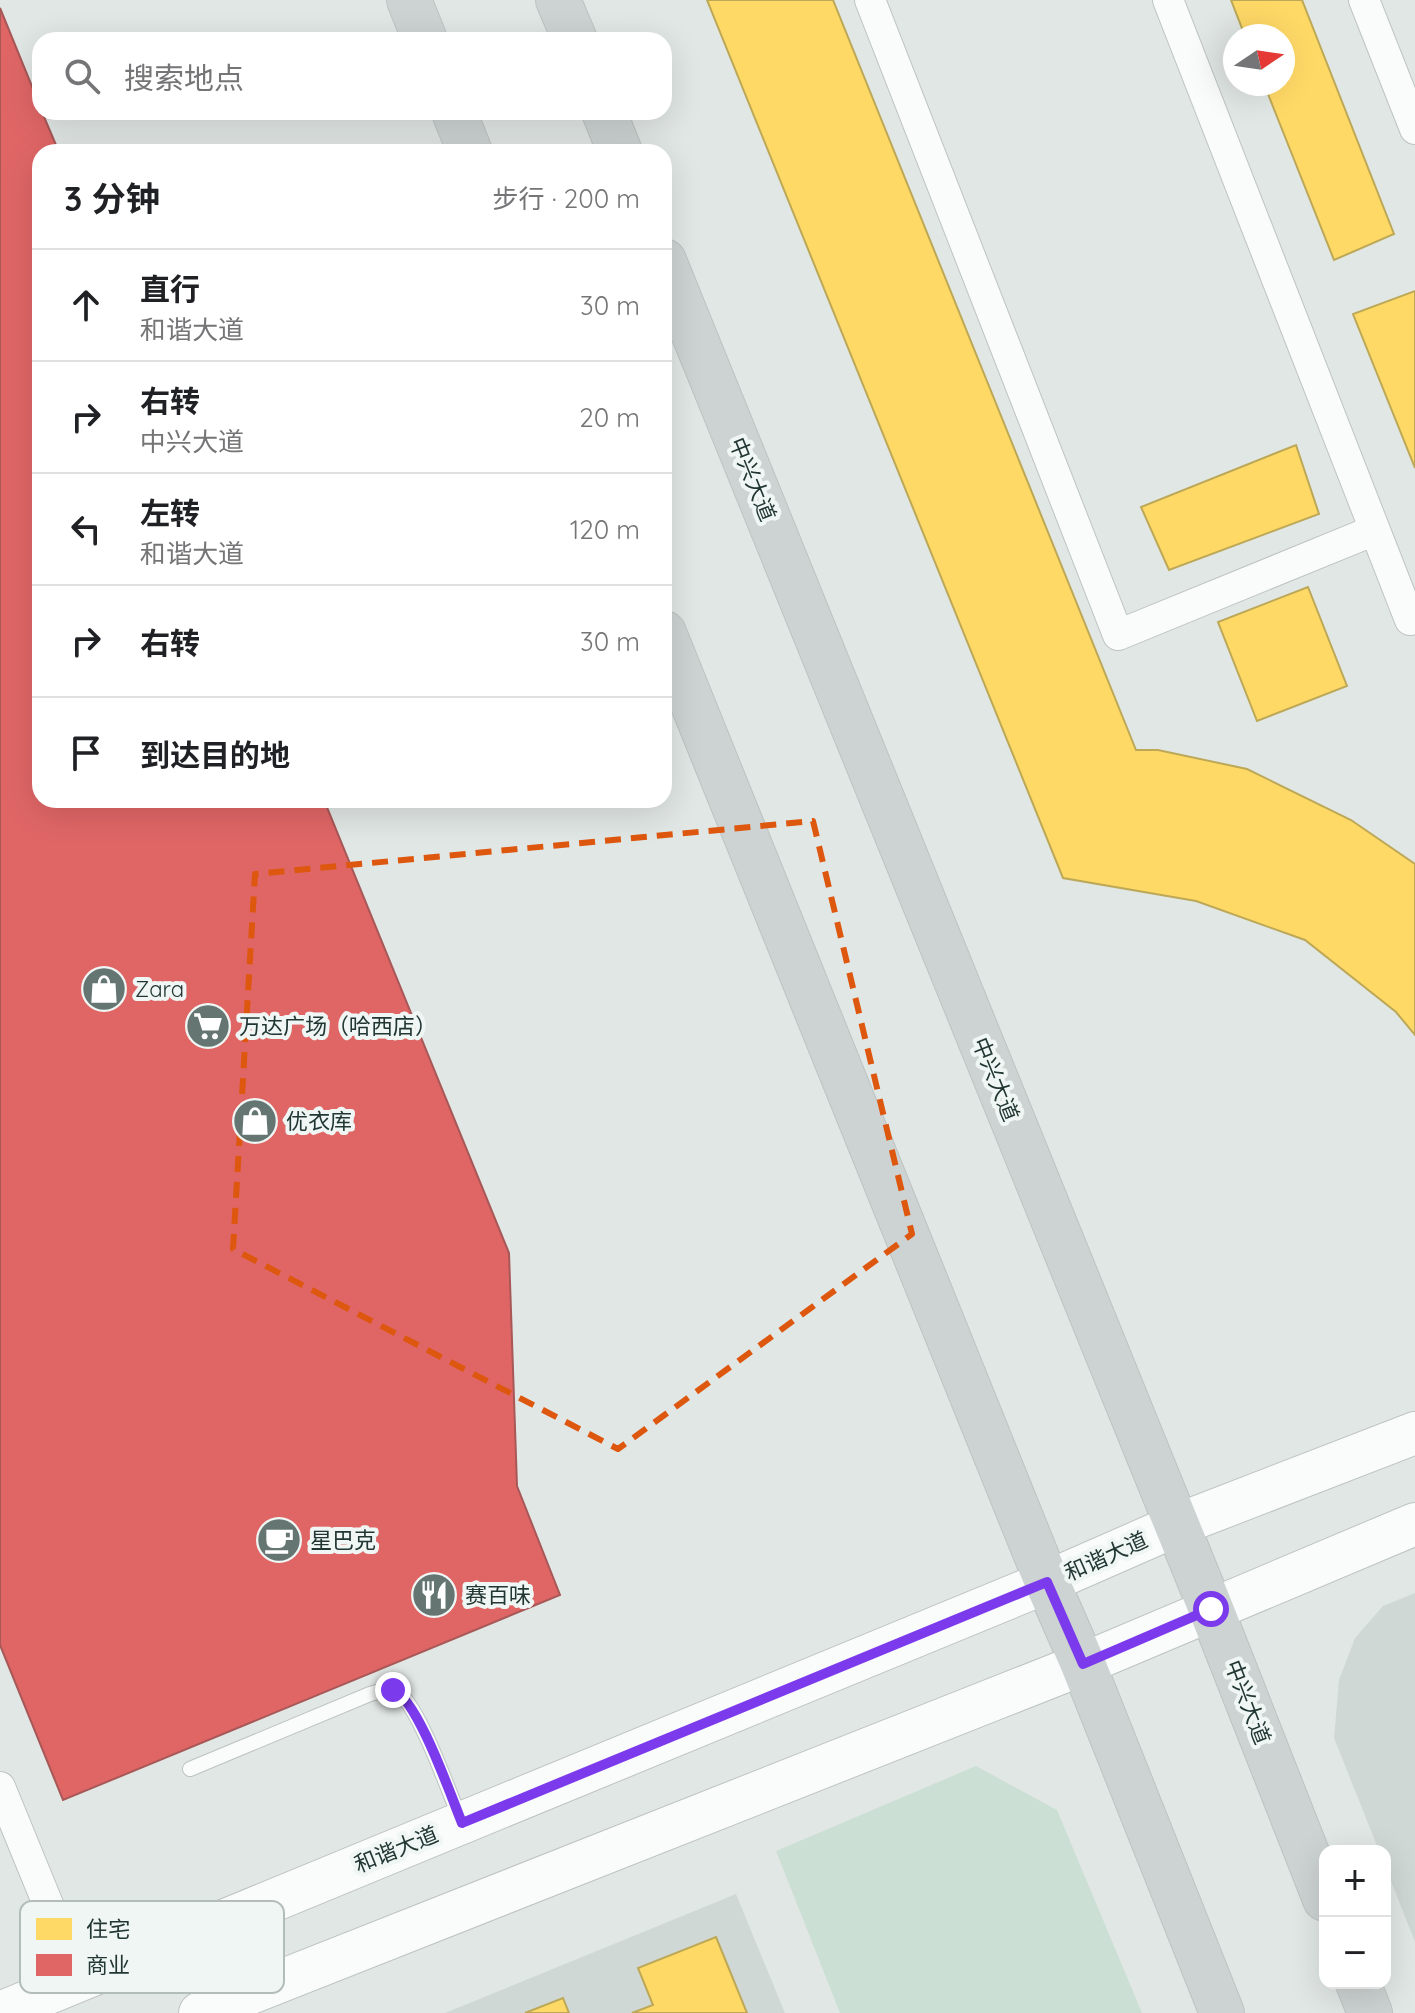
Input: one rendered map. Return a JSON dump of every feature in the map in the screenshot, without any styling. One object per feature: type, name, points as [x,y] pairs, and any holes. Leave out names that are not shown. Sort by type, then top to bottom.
[{"type":"main road","points":[[409,0],[422,32]]},
{"type":"main road","points":[[558,0],[572,32]]},
{"type":"main road","points":[[457,120],[467,144]]},
{"type":"main road","points":[[607,120],[617,144]]},
{"type":"main road","name":"中兴大道","points":[[672,281],[1211,1609],[1319,1884]]},
{"type":"main road","points":[[672,653],[1222,2013]]},
{"type":"main road","name":"和谐大道","points":[[272,1901],[1047,1582],[1177,1525],[1415,1433]]},
{"type":"main road","points":[[284,1981],[1083,1664],[1415,1524]]},
{"type":"main road","points":[[1360,1989],[1370,2013]]},
{"type":"main road","name":"和谐大道","points":[[0,2013],[48,1993]]},
{"type":"main road","points":[[207,2012],[255,1993]]},
{"type":"street","points":[[870,0],[1118,635],[1375,530]]},
{"type":"street","points":[[1168,0],[1410,620],[1415,618]]},
{"type":"street","points":[[1364,0],[1415,129]]},
{"type":"street","points":[[0,1787],[47,1901]]},
{"type":"lane","points":[[190,1769],[370,1694],[393,1690],[414,1712],[462,1823]]},
{"type":"highlighted area","points":[[813,821],[912,1234],[618,1449],[233,1249],[255,874]]},
{"type":"shaded area","points":[[1415,1593],[1415,1942],[1391,1881],[1391,1845],[1377,1845],[1334,1738],[1339,1680],[1355,1638],[1383,1606]]},
{"type":"shaded area","points":[[736,1894],[785,2013],[445,2013]]},
{"type":"green space","points":[[976,1766],[1057,1810],[1142,2013],[840,2013],[776,1851]]},
{"type":"building: 住宅","points":[[707,0],[833,0],[1136,750],[1158,750],[1247,769],[1351,820],[1415,864],[1415,1035],[1396,1012],[1305,940],[1196,901],[1063,878]]},
{"type":"building: 住宅","points":[[1231,0],[1302,0],[1394,234],[1334,260],[1269,96],[1295,96],[1295,24],[1240,24]]},
{"type":"building: 住宅","points":[[1415,291],[1415,468],[1353,314]]},
{"type":"building: 住宅","points":[[1296,445],[1319,514],[1169,570],[1141,507]]},
{"type":"building: 住宅","points":[[1308,587],[1347,686],[1257,721],[1218,622]]},
{"type":"building: 住宅","points":[[716,1937],[747,2013],[632,2013],[653,2005],[638,1968]]},
{"type":"building: 住宅","points":[[563,1998],[569,2013],[525,2013]]},
{"type":"building: 商业","name":"万达广场（哈西店）","points":[[0,8],[32,86],[32,120],[45,120],[56,144],[32,144],[32,808],[327,808],[509,1253],[517,1486],[560,1595],[63,1800],[0,1645]]},
{"type":"place","name":"Zara","points":[[104,989]]},
{"type":"place","name":"万达广场（哈西店）","points":[[208,1026]]},
{"type":"place","name":"优衣库","points":[[255,1121]]},
{"type":"place","name":"星巴克","points":[[279,1540]]},
{"type":"place","name":"赛百味","points":[[434,1595]]},
{"type":"route","points":[[393,1690],[414,1712],[462,1823],[1047,1582],[1083,1664],[1211,1609]]}]
